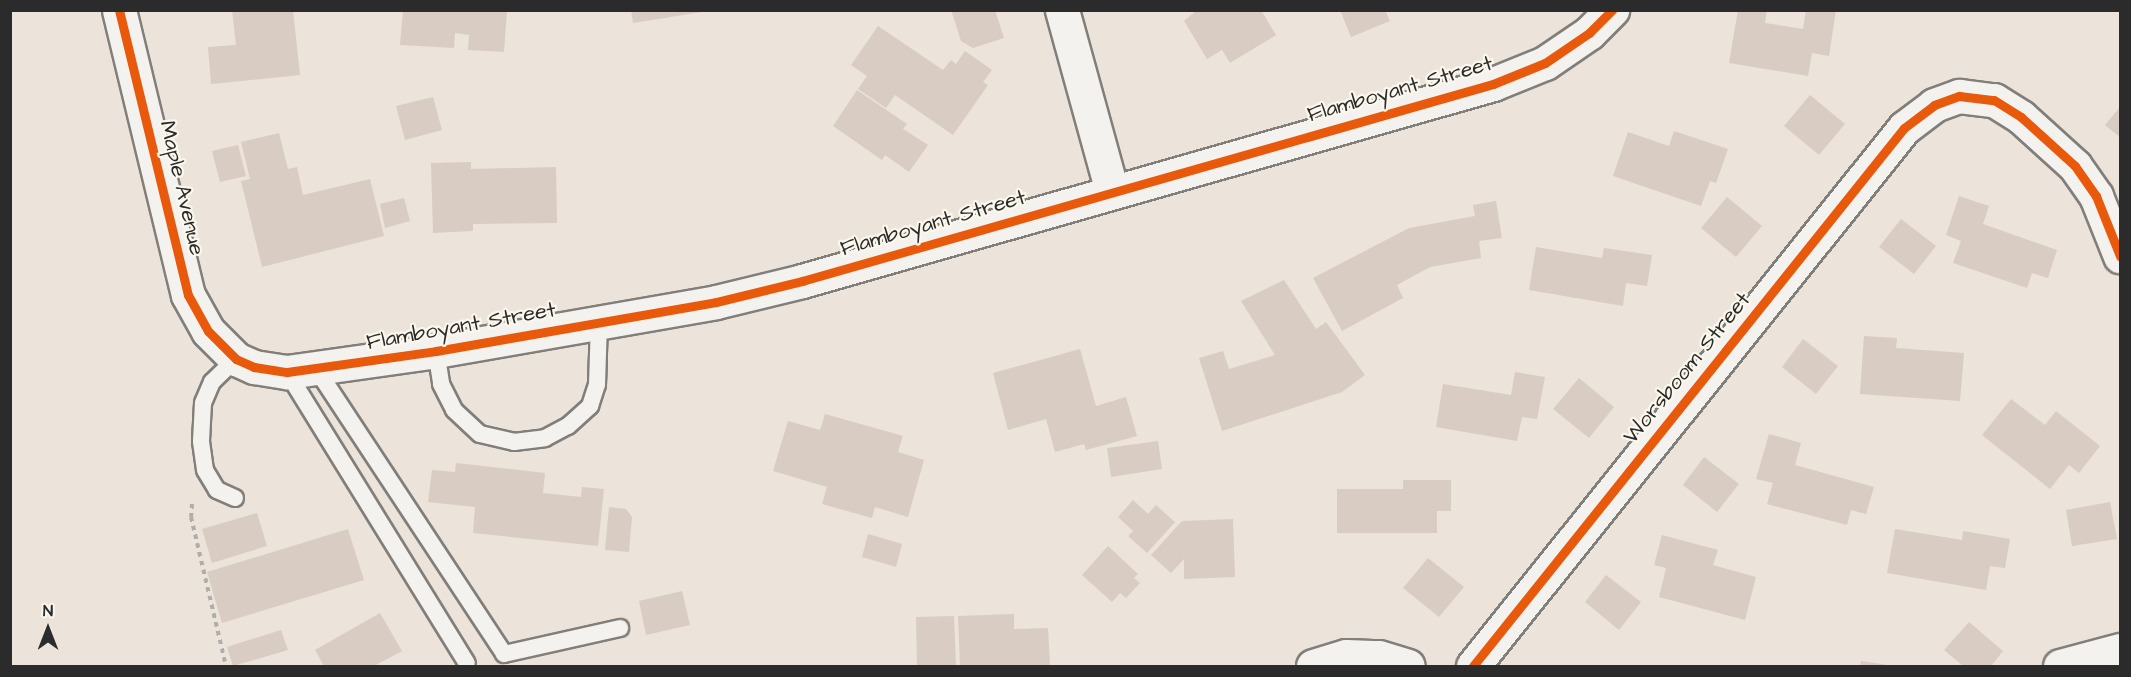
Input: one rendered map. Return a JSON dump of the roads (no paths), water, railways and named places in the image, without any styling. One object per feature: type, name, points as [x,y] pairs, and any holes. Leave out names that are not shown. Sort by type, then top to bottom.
[{"type":"street","name":"Maple Avenue","points":[[120,10],[188,295],[208,331],[236,359]]},
{"type":"street","points":[[1062,10],[1112,192]]},
{"type":"street","name":"Flamboyant Street","points":[[236,359],[254,367],[302,371],[436,351],[716,302],[802,281],[1493,84],[1545,63],[1589,33],[1612,10]]},
{"type":"street","name":"Worsboom Street","points":[[1475,664],[1904,128],[1934,105],[1959,96],[1994,100],[2021,117],[2075,166],[2096,196],[2121,256]]},
{"type":"street","points":[[2060,666],[2121,650]]},
{"type":"street","points":[[1313,666],[1346,656],[1379,657],[1408,666]]},
{"type":"lane","points":[[436,351],[441,384],[454,410],[480,434],[514,442],[545,438],[568,426],[590,406],[597,385],[599,322]]},
{"type":"lane","points":[[235,498],[217,490],[205,470],[201,441],[203,403],[212,382],[236,359]]},
{"type":"lane","points":[[302,371],[504,654],[620,628]]},
{"type":"lane","points":[[302,371],[467,663]]}]
